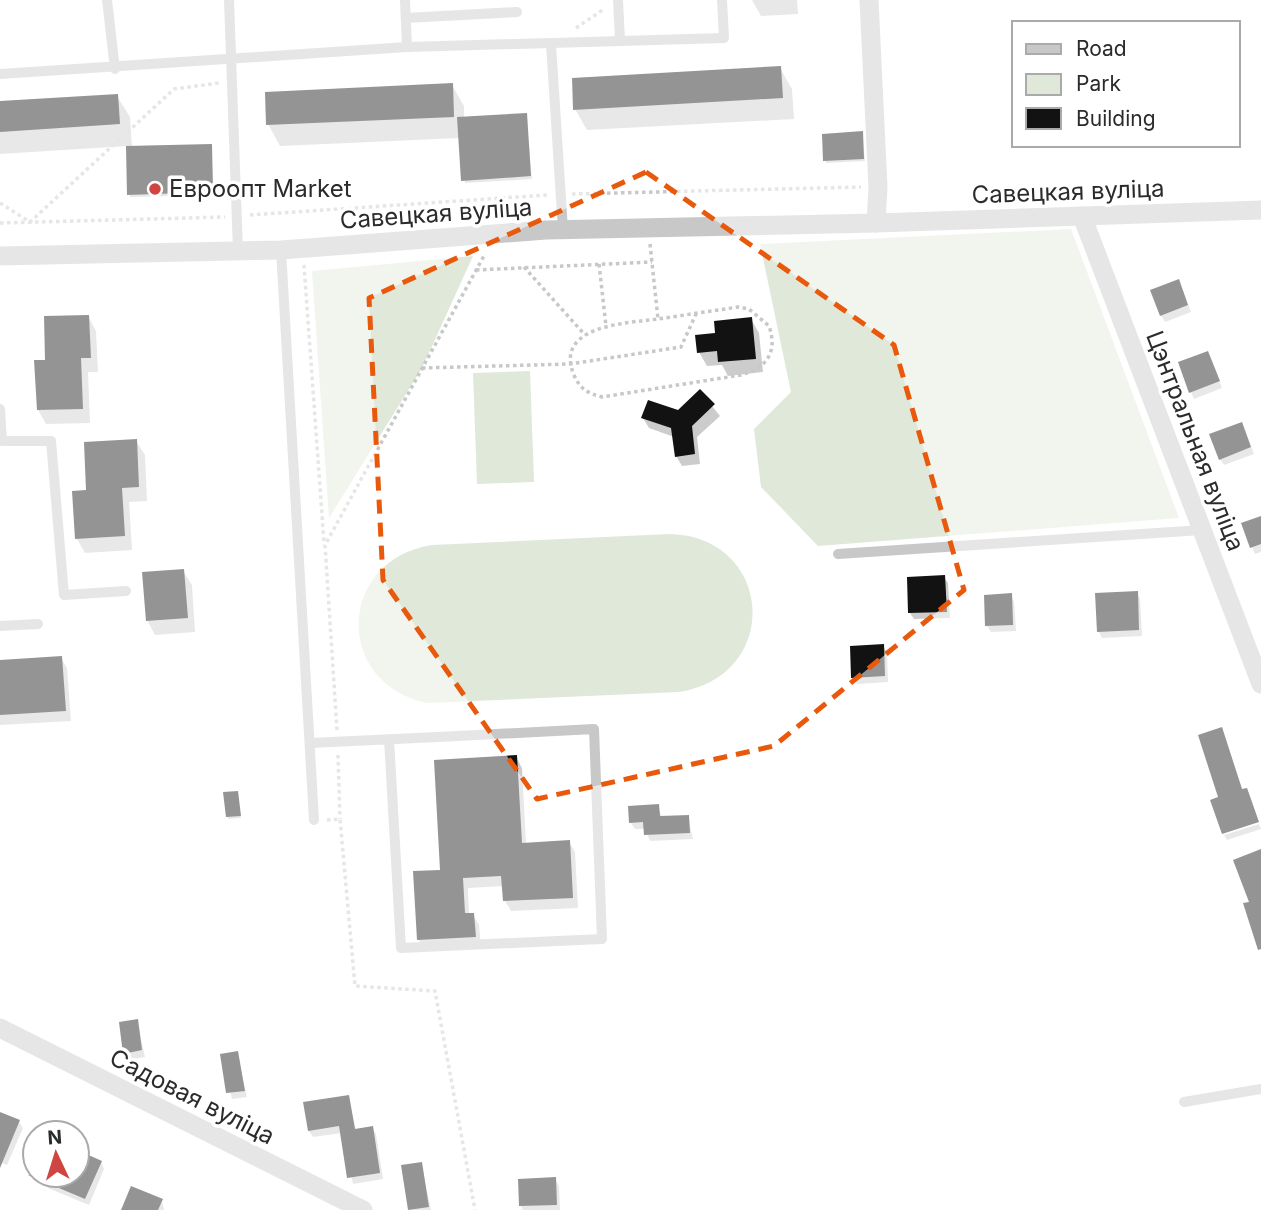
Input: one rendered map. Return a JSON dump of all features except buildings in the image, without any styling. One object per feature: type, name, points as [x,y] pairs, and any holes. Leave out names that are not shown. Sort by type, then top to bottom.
[{"type":"street","points":[[869,0],[878,187],[876,223]]},
{"type":"street","name":"Савецкая вуліца","points":[[0,256],[281,250],[564,230],[1261,210]]},
{"type":"street","name":"Цэнтральная вуліца","points":[[1083,216],[1261,684]]},
{"type":"street","name":"Садовая вуліца","points":[[0,1028],[363,1210]]},
{"type":"lane","points":[[107,0],[114,68]]},
{"type":"lane","points":[[229,0],[238,251]]},
{"type":"lane","points":[[405,0],[407,47]]},
{"type":"lane","points":[[618,0],[620,41]]},
{"type":"lane","points":[[0,74],[407,47],[724,38],[722,0]]},
{"type":"lane","points":[[406,18],[517,12]]},
{"type":"lane","points":[[551,44],[564,230]]},
{"type":"lane","points":[[281,250],[314,820]]},
{"type":"lane","points":[[0,409],[2,441],[51,440],[64,595],[126,591]]},
{"type":"lane","points":[[838,554],[1202,530]]},
{"type":"lane","points":[[0,626],[38,624]]},
{"type":"lane","points":[[310,743],[338,742],[389,739],[594,729],[602,939],[401,948],[389,739]]},
{"type":"lane","points":[[1184,1102],[1261,1089]]},
{"type":"path","points":[[551,44],[618,0]]},
{"type":"path","points":[[30,222],[174,89],[232,81]]},
{"type":"path","points":[[0,223],[237,216],[561,194],[772,187],[878,187]]},
{"type":"path","points":[[0,203],[30,222]]},
{"type":"path","points":[[649,228],[658,319]]},
{"type":"path","points":[[325,545],[496,234]]},
{"type":"path","points":[[303,248],[338,742],[340,819],[355,986],[435,991],[475,1210]]},
{"type":"path","points":[[476,270],[652,262]]},
{"type":"path","points":[[599,264],[607,327]]},
{"type":"path","points":[[524,267],[585,335]]},
{"type":"path","points":[[738,307],[749,309],[769,326],[773,337],[772,351],[766,363],[756,371],[741,375],[602,397],[588,394],[581,388],[570,364],[571,352],[585,335],[591,330],[658,319],[738,307]]},
{"type":"path","points":[[422,368],[570,364],[681,347],[695,314]]},
{"type":"path","points":[[314,820],[340,819]]},
{"type":"highlighted area","points":[[646,172],[894,345],[964,590],[774,746],[537,799],[383,580],[369,298]]},
{"type":"green space","points":[[1071,229],[1179,518],[818,546],[761,487],[754,429],[791,392],[760,244]]},
{"type":"green space","points":[[473,256],[422,368],[329,518],[312,271]]},
{"type":"green space","points":[[530,371],[534,482],[477,484],[473,373]]},
{"type":"green space","points":[[669,534],[704,541],[729,557],[746,581],[752,608],[749,636],[736,661],[713,681],[679,692],[427,703],[396,691],[375,672],[362,648],[359,622],[364,596],[378,573],[401,555],[432,545]]},
{"type":"place","name":"Евроопт Market","points":[[155,189]]}]
